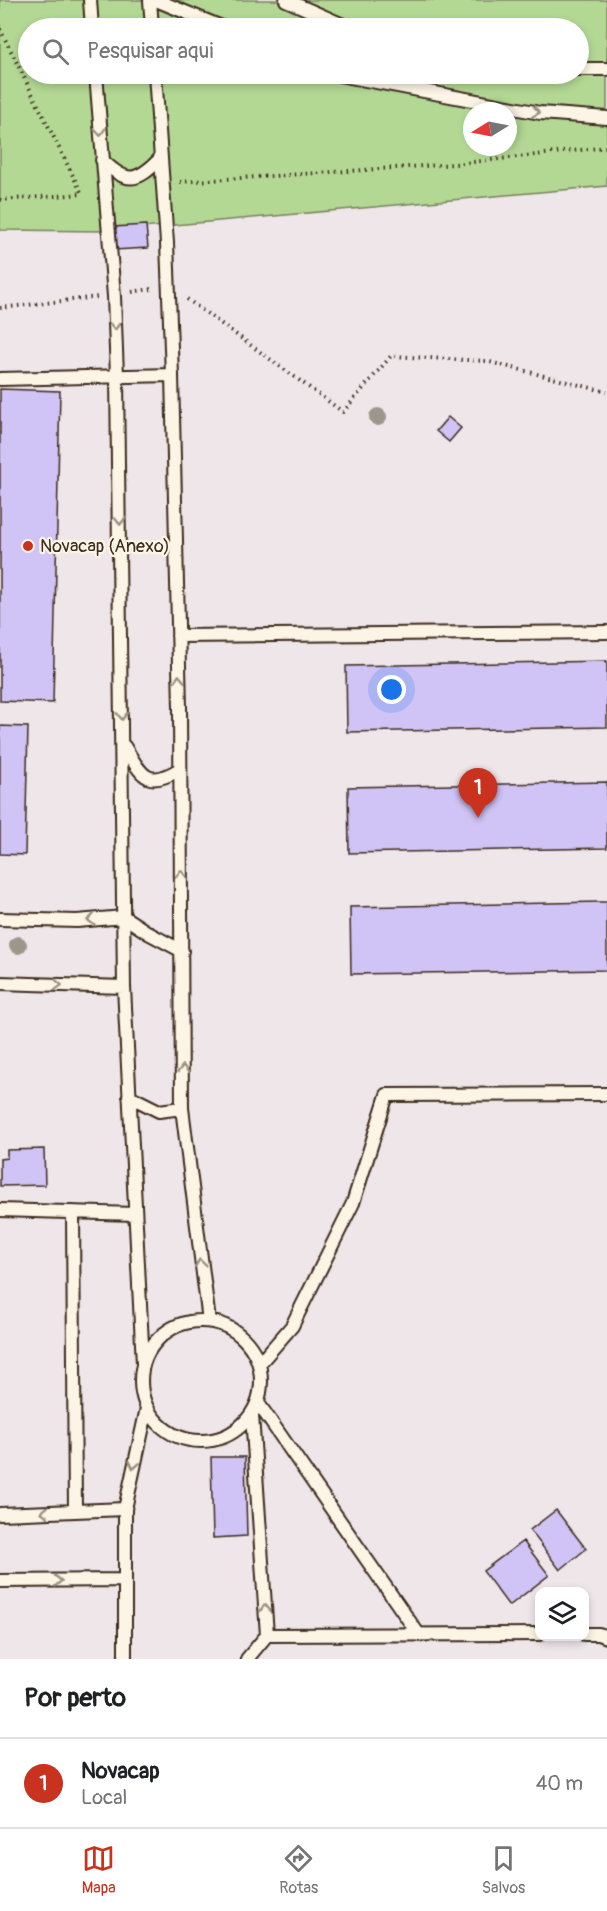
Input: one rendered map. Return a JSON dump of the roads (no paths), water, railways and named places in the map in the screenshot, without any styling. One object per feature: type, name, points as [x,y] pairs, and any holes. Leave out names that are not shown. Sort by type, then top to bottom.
[{"type":"lane","points":[[90,0],[91,18]]},
{"type":"lane","points":[[150,0],[151,18]]},
{"type":"lane","points":[[156,0],[200,18]]},
{"type":"lane","points":[[286,0],[327,18]]},
{"type":"lane","points":[[589,69],[607,69]]},
{"type":"lane","points":[[97,84],[114,296],[117,376],[124,987],[143,1364],[141,1387],[147,1408],[157,1423],[171,1434],[188,1441],[206,1442],[224,1438],[252,1415],[258,1403],[262,1377],[259,1364],[252,1348],[241,1335],[226,1325],[209,1320],[187,1322],[167,1330],[152,1345],[143,1364]]},
{"type":"lane","points":[[156,84],[169,286],[172,375],[180,769],[182,1108],[209,1320]]},
{"type":"lane","points":[[387,84],[540,113],[607,118]]},
{"type":"lane","points":[[102,160],[116,173],[128,178],[145,174],[160,159]]},
{"type":"lane","points":[[0,379],[172,375]]},
{"type":"lane","points":[[178,636],[607,632]]},
{"type":"lane","points":[[123,745],[141,772],[151,779],[164,779],[180,769]]},
{"type":"lane","points":[[0,919],[77,921],[124,917],[182,951]]},
{"type":"lane","points":[[0,983],[124,987]]},
{"type":"lane","points":[[259,1364],[292,1326],[353,1203],[387,1095],[607,1094]]},
{"type":"lane","points":[[129,1096],[159,1111],[182,1108]]},
{"type":"lane","points":[[0,1210],[135,1214]]},
{"type":"lane","points":[[73,1212],[75,1511]]},
{"type":"lane","points":[[258,1403],[419,1635]]},
{"type":"lane","points":[[124,1659],[125,1509],[147,1408]]},
{"type":"lane","points":[[247,1659],[267,1635],[252,1415]]},
{"type":"lane","points":[[0,1514],[125,1509]]},
{"type":"lane","points":[[0,1581],[124,1580]]},
{"type":"lane","points":[[267,1635],[535,1634]]},
{"type":"lane","points":[[589,1634],[607,1637]]},
{"type":"place","name":"Novacap (Anexo)","points":[[28,546]]},
{"type":"place","name":"Novacap","points":[[478,818]]}]
